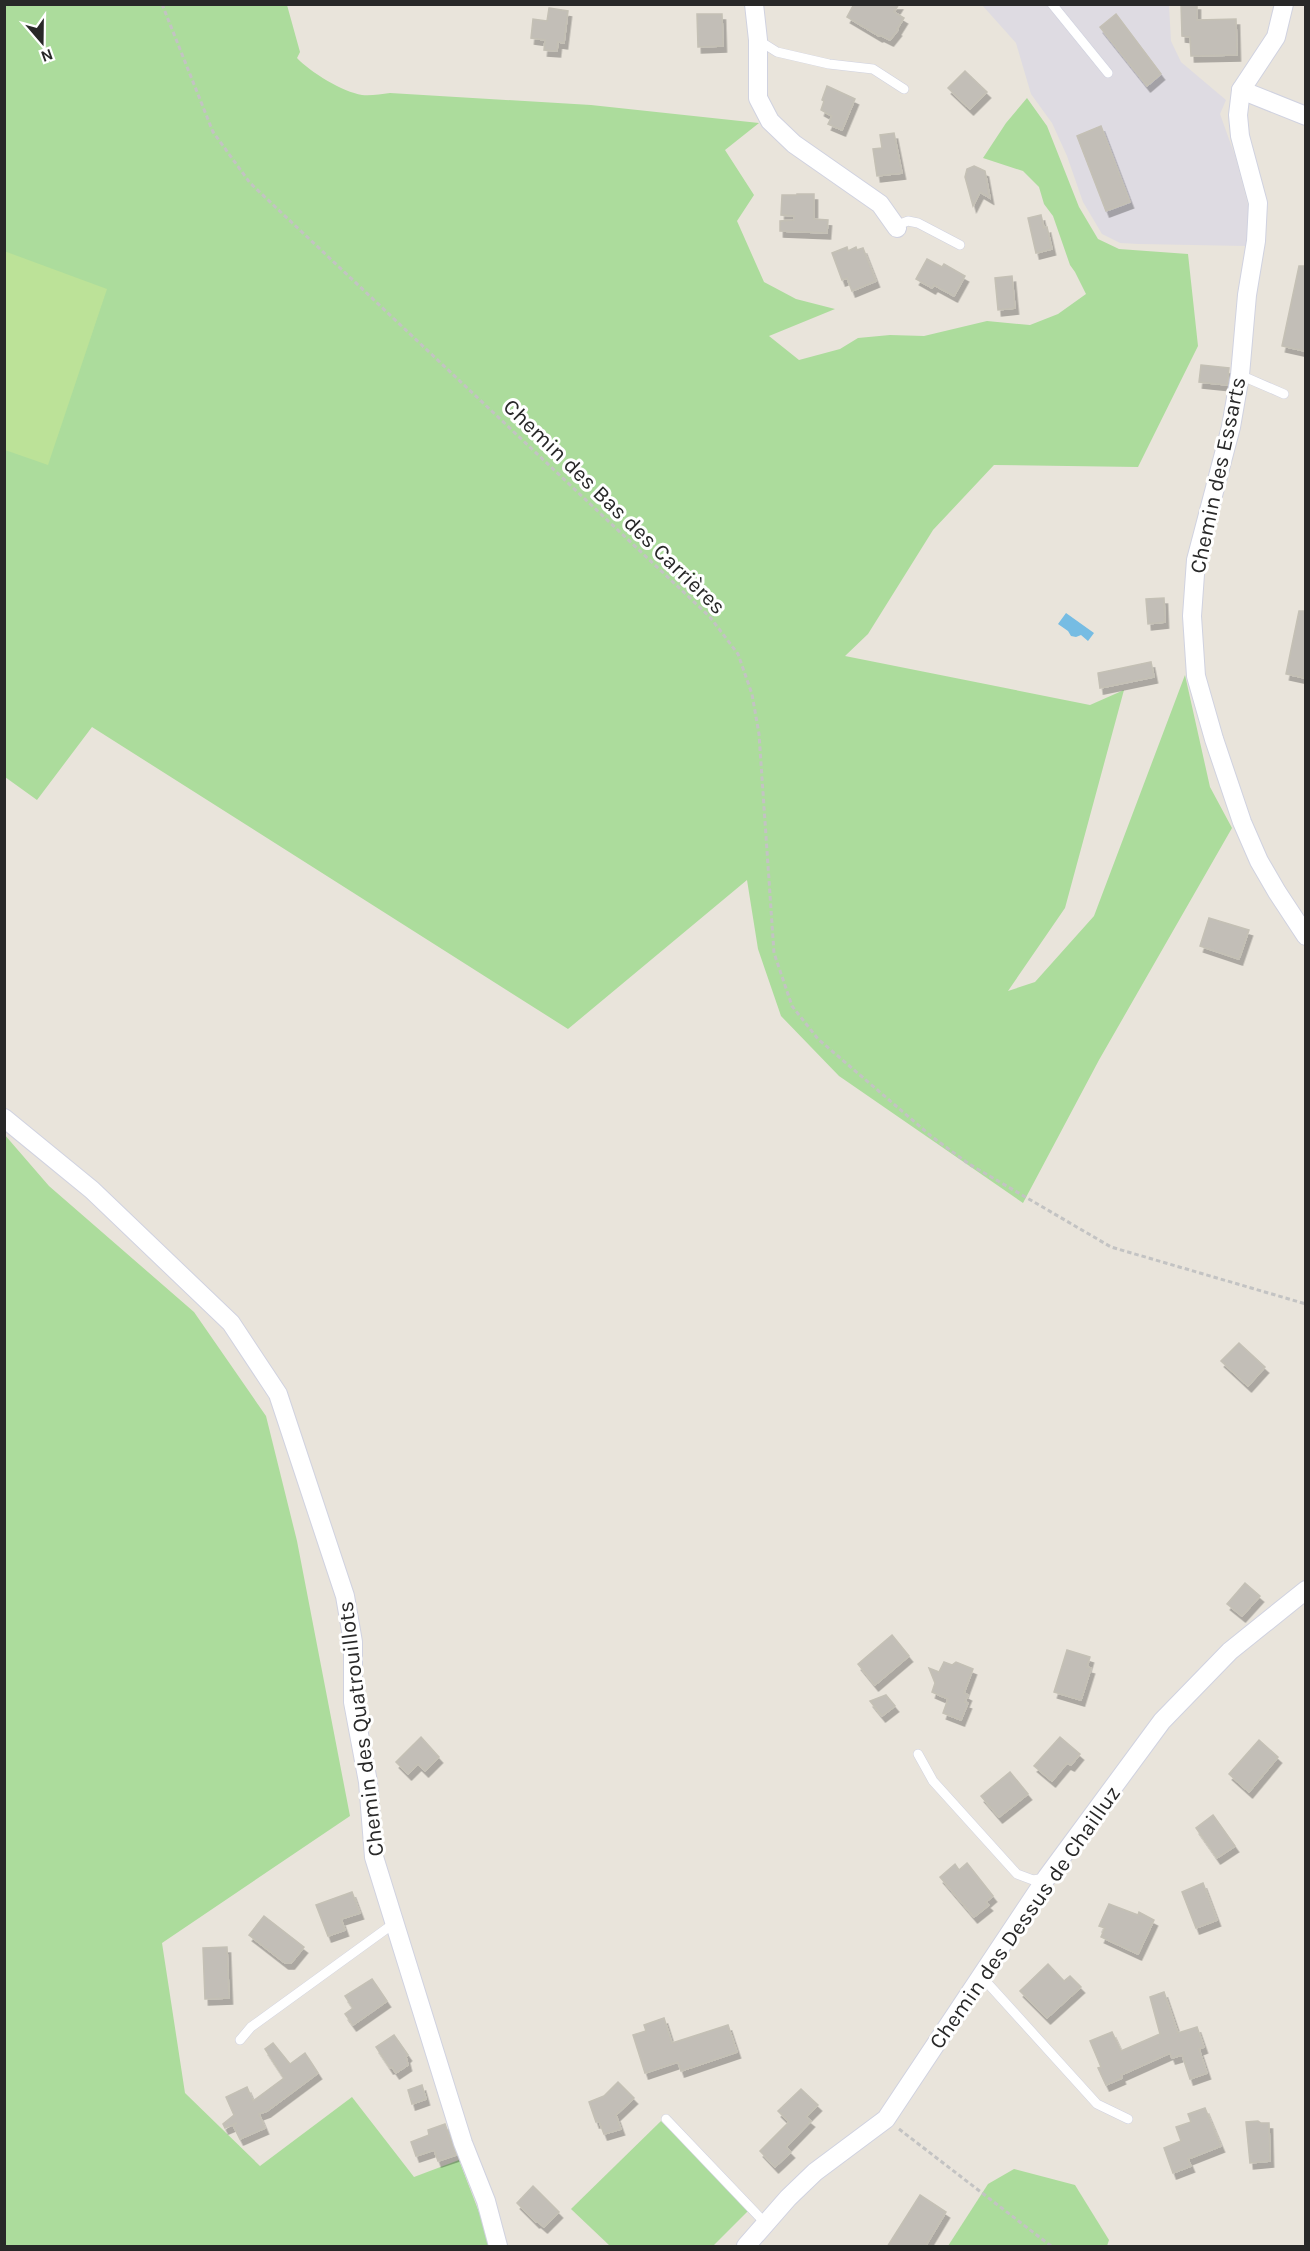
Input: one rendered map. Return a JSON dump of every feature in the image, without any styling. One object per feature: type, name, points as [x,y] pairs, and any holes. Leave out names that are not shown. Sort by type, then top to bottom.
[{"type":"street","points":[[754,4],[758,40],[758,98],[770,122],[794,144],[880,204],[896,227]]},
{"type":"street","name":"Chemin des Essarts","points":[[1284,4],[1276,37],[1241,90],[1238,115],[1240,136],[1258,203],[1256,241],[1247,295],[1240,375],[1231,427],[1196,560],[1192,616],[1196,676],[1214,740],[1242,822],[1276,892],[1305,936]]},
{"type":"street","points":[[1241,90],[1305,116]]},
{"type":"street","name":"Chemin des Quatrouillots","points":[[4,1118],[92,1190],[231,1323],[278,1394],[345,1596],[353,1642],[353,1702],[368,1782],[374,1857],[463,2143],[486,2201],[498,2247]]},
{"type":"street","name":"Chemin des Dessus de Chailluz","points":[[746,2247],[788,2198],[815,2172],[886,2119],[1047,1877],[1162,1721],[1230,1651],[1305,1590]]},
{"type":"lane","points":[[1052,4],[1108,73]]},
{"type":"lane","points":[[758,40],[777,52],[873,69],[904,89]]},
{"type":"lane","points":[[896,227],[908,222],[918,223],[960,245]]},
{"type":"lane","points":[[1240,375],[1284,394]]},
{"type":"lane","points":[[918,1754],[933,1781],[1017,1874],[1033,1880],[1047,1877]]},
{"type":"lane","points":[[240,2040],[251,2027],[393,1924]]},
{"type":"lane","points":[[982,1977],[1097,2104],[1128,2119]]},
{"type":"lane","points":[[666,2119],[767,2225]]},
{"type":"path","name":"Chemin des Bas des Carrières","points":[[162,4],[213,132],[250,183],[710,617],[738,654],[752,694],[759,734],[774,953],[792,1006],[818,1039],[931,1136],[969,1164],[1111,1247],[1305,1304]]},
{"type":"path","points":[[886,2119],[1052,2247]]},
{"type":"shaded area","points":[[982,5],[1169,5],[1171,41],[1181,62],[1226,100],[1220,114],[1235,156],[1250,213],[1247,246],[1120,243],[1102,234],[1083,202],[1067,156],[1052,123],[1031,94],[1016,43]]},
{"type":"green space","points":[[5,5],[287,5],[300,52],[297,58],[327,81],[362,95],[390,93],[591,105],[759,123],[725,150],[754,195],[737,221],[764,282],[796,299],[835,309],[769,336],[799,360],[840,349],[858,338],[890,335],[924,336],[987,321],[1030,325],[1058,314],[1086,294],[1070,265],[1053,216],[1044,204],[1039,187],[1023,171],[983,158],[1006,123],[1027,98],[1047,126],[1079,207],[1098,239],[1119,249],[1188,254],[1198,346],[1138,467],[994,465],[933,530],[868,634],[845,656],[1090,705],[1124,690],[1065,908],[1008,991],[1035,982],[1094,916],[1185,675],[1210,787],[1232,828],[1099,1060],[1023,1203],[839,1076],[781,1016],[758,949],[747,880],[568,1029],[92,727],[37,800],[5,777]]},
{"type":"green space","points":[[4,251],[107,289],[48,465],[5,450]]},
{"type":"green space","points":[[4,1134],[49,1186],[194,1312],[266,1416],[297,1541],[350,1816],[162,1943],[185,2093],[260,2166],[352,2097],[414,2177],[459,2160],[492,2246],[5,2246]]},
{"type":"green space","points":[[661,2121],[749,2210],[713,2246],[610,2246],[571,2209]]},
{"type":"green space","points":[[1014,2169],[1075,2185],[1109,2240],[1107,2246],[948,2246],[988,2184]]},
{"type":"water","points":[[1066,613],[1094,633],[1088,641],[1081,635],[1071,636],[1058,624]]},
{"type":"building","points":[[854,4],[899,4],[894,12],[904,18],[890,40],[847,17]]},
{"type":"building","points":[[1181,4],[1197,4],[1197,20],[1236,19],[1237,55],[1191,56],[1190,37],[1182,36]]},
{"type":"building","points":[[549,8],[568,11],[564,43],[558,42],[557,51],[544,50],[545,40],[531,38],[533,19],[547,21]]},
{"type":"building","points":[[697,14],[722,14],[723,46],[698,47]]},
{"type":"building","points":[[1116,14],[1161,74],[1147,86],[1100,27]]},
{"type":"building","points":[[965,71],[987,92],[970,109],[948,88]]},
{"type":"building","points":[[827,86],[855,99],[842,130],[828,124],[832,116],[821,110]]},
{"type":"building","points":[[1101,126],[1130,202],[1106,211],[1077,136]]},
{"type":"building","points":[[894,133],[902,173],[877,176],[873,149],[882,148],[880,135]]},
{"type":"building","points":[[974,166],[985,171],[990,198],[980,192],[973,206],[965,177],[967,169]]},
{"type":"building","points":[[814,194],[814,219],[828,220],[827,233],[780,231],[780,221],[794,220],[794,216],[781,215],[782,195]]},
{"type":"building","points":[[1041,215],[1044,228],[1047,227],[1052,249],[1036,253],[1028,218]]},
{"type":"building","points":[[847,247],[848,251],[856,247],[857,250],[863,248],[876,281],[852,291],[847,278],[842,280],[832,253]]},
{"type":"building","points":[[927,259],[942,267],[944,264],[965,276],[954,296],[934,285],[932,288],[916,279]]},
{"type":"building","points":[[1299,266],[1305,266],[1305,351],[1282,346]]},
{"type":"building","points":[[1012,276],[1015,308],[998,310],[995,278]]},
{"type":"building","points":[[1201,365],[1229,368],[1227,385],[1199,382]]},
{"type":"building","points":[[1164,598],[1165,622],[1148,624],[1146,599]]},
{"type":"building","points":[[1299,611],[1305,611],[1305,678],[1286,674]]},
{"type":"building","points":[[1151,662],[1154,677],[1100,688],[1098,673]]},
{"type":"building","points":[[1209,918],[1249,930],[1239,959],[1200,946]]},
{"type":"building","points":[[1239,1343],[1265,1367],[1248,1386],[1221,1361]]},
{"type":"building","points":[[1245,1583],[1260,1596],[1242,1616],[1227,1604]]},
{"type":"building","points":[[892,1635],[909,1656],[875,1685],[858,1664]]},
{"type":"building","points":[[1067,1650],[1090,1657],[1087,1667],[1091,1668],[1081,1700],[1054,1692]]},
{"type":"building","points":[[944,1662],[952,1665],[956,1662],[973,1669],[964,1693],[968,1695],[965,1702],[968,1703],[961,1720],[943,1713],[948,1699],[932,1692],[935,1683],[929,1668],[939,1672]]},
{"type":"building","points":[[886,1695],[895,1706],[882,1716],[870,1701]]},
{"type":"building","points":[[421,1737],[439,1757],[425,1771],[418,1764],[408,1774],[396,1762]]},
{"type":"building","points":[[1060,1737],[1080,1754],[1071,1765],[1067,1763],[1052,1781],[1034,1766]]},
{"type":"building","points":[[1259,1740],[1278,1757],[1249,1792],[1229,1774]]},
{"type":"building","points":[[1010,1772],[1028,1794],[999,1817],[981,1796]]},
{"type":"building","points":[[1213,1815],[1235,1846],[1217,1858],[1196,1828]]},
{"type":"building","points":[[967,1863],[993,1896],[986,1902],[989,1905],[974,1917],[940,1877],[955,1864],[959,1870]]},
{"type":"building","points":[[1203,1883],[1217,1920],[1196,1928],[1182,1892]]},
{"type":"building","points":[[352,1892],[360,1913],[341,1919],[345,1930],[328,1936],[316,1905]]},
{"type":"building","points":[[1109,1904],[1138,1915],[1139,1912],[1154,1920],[1138,1954],[1101,1937],[1105,1928],[1099,1926]]},
{"type":"building","points":[[264,1916],[304,1947],[291,1963],[285,1963],[249,1935]]},
{"type":"building","points":[[227,1947],[229,1998],[205,1999],[203,1948]]},
{"type":"building","points":[[1048,1964],[1064,1981],[1070,1976],[1081,1987],[1047,2018],[1020,1991]]},
{"type":"building","points":[[372,1979],[387,2001],[353,2025],[345,2014],[353,2008],[345,1996]]},
{"type":"building","points":[[1164,1992],[1178,2033],[1197,2027],[1204,2047],[1199,2049],[1207,2073],[1190,2079],[1182,2055],[1172,2058],[1170,2053],[1121,2075],[1122,2078],[1106,2085],[1090,2041],[1112,2032],[1121,2051],[1160,2034],[1150,1997]]},
{"type":"building","points":[[664,2018],[672,2043],[728,2025],[737,2052],[681,2071],[678,2062],[645,2073],[633,2035],[646,2031],[644,2025]]},
{"type":"building","points":[[394,2035],[408,2055],[406,2057],[408,2065],[396,2073],[376,2047]]},
{"type":"building","points":[[273,2043],[290,2064],[305,2053],[318,2073],[267,2111],[259,2114],[265,2128],[240,2139],[233,2125],[237,2123],[225,2128],[223,2124],[234,2115],[226,2097],[247,2087],[253,2101],[284,2078],[265,2049]]},
{"type":"building","points":[[618,2082],[634,2098],[616,2115],[621,2129],[604,2134],[599,2121],[596,2122],[589,2102],[604,2096]]},
{"type":"building","points":[[422,2085],[426,2099],[412,2104],[408,2090]]},
{"type":"building","points":[[801,2089],[818,2105],[806,2117],[811,2121],[786,2147],[791,2152],[775,2167],[760,2151],[789,2122],[778,2111]]},
{"type":"building","points":[[1205,2108],[1221,2146],[1188,2159],[1191,2166],[1173,2173],[1164,2148],[1181,2141],[1176,2127],[1191,2122],[1188,2114]]},
{"type":"building","points":[[1246,2122],[1269,2123],[1270,2161],[1250,2163]]},
{"type":"building","points":[[445,2124],[456,2155],[438,2161],[434,2150],[416,2156],[411,2142],[429,2135],[428,2130]]},
{"type":"building","points":[[533,2186],[559,2212],[544,2227],[517,2203]]},
{"type":"building","points":[[920,2195],[946,2212],[925,2247],[887,2247]]}]
